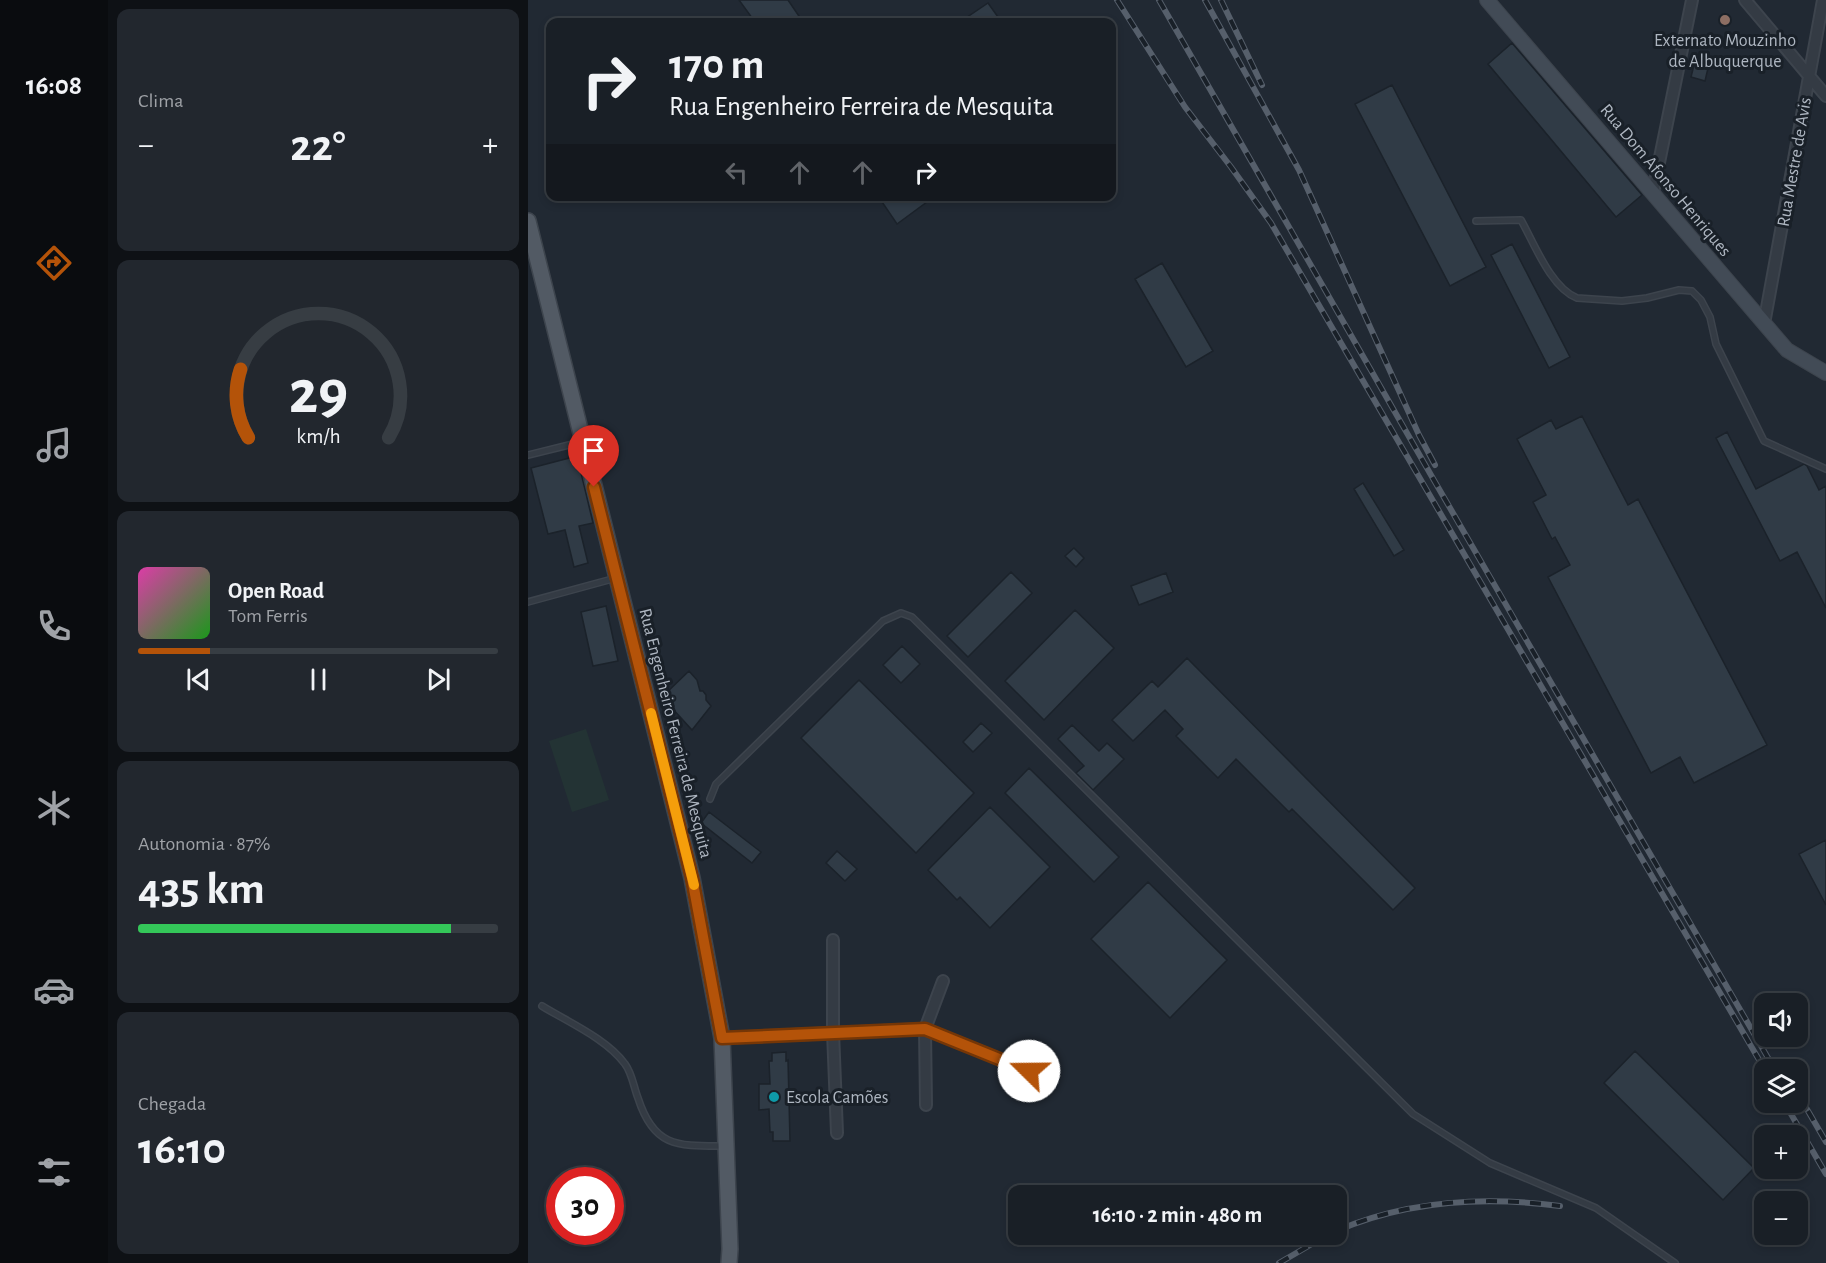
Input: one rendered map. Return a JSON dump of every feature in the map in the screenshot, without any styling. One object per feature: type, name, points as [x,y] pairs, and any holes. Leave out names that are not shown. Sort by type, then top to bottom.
[{"type":"main road","name":"Rua Engenheiro Ferreira de Mesquita","points":[[528,220],[692,878],[722,1038],[729,1263]]},
{"type":"street","name":"Rua Dom Afonso Henriques","points":[[1487,0],[1787,350],[1826,373]]},
{"type":"street","points":[[1653,192],[1692,0]]},
{"type":"street","points":[[1745,0],[1826,96]]},
{"type":"street","name":"Rua Mestre de Avis","points":[[1764,324],[1822,3]]},
{"type":"street","points":[[833,940],[833,1032],[837,1133]]},
{"type":"street","points":[[926,1105],[925,1029],[943,981]]},
{"type":"street","points":[[722,1038],[925,1029],[1029,1071]]},
{"type":"lane","points":[[1476,221],[1521,220],[1559,285],[1570,296],[1622,301],[1679,290],[1692,291],[1701,300],[1710,317],[1716,344],[1764,441],[1826,469]]},
{"type":"lane","points":[[528,455],[583,441]]},
{"type":"lane","points":[[528,602],[617,578]]},
{"type":"lane","points":[[711,799],[716,784],[884,621],[901,613],[912,617],[1413,1114],[1490,1163],[1596,1208],[1675,1263]]},
{"type":"lane","points":[[542,1006],[612,1048],[627,1066],[644,1118],[655,1132],[671,1142],[688,1146],[726,1146]]},
{"type":"shaded area","points":[[586,729],[609,800],[572,812],[549,741]]},
{"type":"building","points":[[739,0],[788,0],[800,18],[752,18]]},
{"type":"building","points":[[988,3],[998,17],[996,18],[966,18]]},
{"type":"building","points":[[1512,43],[1642,195],[1616,217],[1488,64]]},
{"type":"building","points":[[1695,61],[1709,64],[1705,81],[1691,77]]},
{"type":"building","points":[[1392,85],[1486,267],[1450,286],[1355,104]]},
{"type":"building","points":[[881,201],[928,201],[897,224]]},
{"type":"building","points":[[1512,244],[1570,357],[1549,368],[1491,255]]},
{"type":"building","points":[[1162,263],[1213,351],[1186,367],[1135,279]]},
{"type":"building","points":[[1582,416],[1628,505],[1638,499],[1767,745],[1694,783],[1680,757],[1651,773],[1548,577],[1570,565],[1555,537],[1552,539],[1533,502],[1546,495],[1517,439],[1551,420],[1556,429]]},
{"type":"building","points":[[1727,432],[1756,489],[1804,464],[1819,490],[1826,486],[1826,608],[1797,552],[1780,561],[1716,438]]},
{"type":"building","points":[[577,456],[593,523],[579,526],[588,563],[574,567],[565,530],[548,534],[531,468]]},
{"type":"building","points":[[1363,483],[1404,550],[1394,556],[1354,489]]},
{"type":"building","points":[[1074,548],[1084,558],[1076,567],[1065,556]]},
{"type":"building","points":[[1011,572],[1032,593],[968,657],[947,636]]},
{"type":"building","points":[[1166,573],[1173,592],[1139,605],[1131,586]]},
{"type":"building","points":[[606,606],[618,661],[593,666],[581,612]]},
{"type":"building","points":[[1075,610],[1114,648],[1044,720],[1005,681]]},
{"type":"building","points":[[902,646],[920,664],[901,683],[883,665]]},
{"type":"building","points":[[1187,658],[1415,888],[1393,910],[1292,809],[1289,812],[1236,759],[1218,778],[1176,736],[1183,729],[1165,710],[1133,741],[1112,720],[1152,681],[1158,687]]},
{"type":"building","points":[[689,671],[697,680],[700,691],[706,695],[706,700],[711,706],[692,730],[662,697]]},
{"type":"building","points":[[859,680],[974,793],[916,853],[801,738]]},
{"type":"building","points":[[981,723],[992,733],[973,752],[963,742]]},
{"type":"building","points":[[1072,725],[1099,751],[1107,743],[1124,759],[1093,790],[1076,773],[1084,766],[1058,739]]},
{"type":"building","points":[[1029,768],[1119,857],[1094,882],[1005,793]]},
{"type":"building","points":[[990,807],[1050,867],[990,928],[960,897],[957,900],[928,870]]},
{"type":"building","points":[[709,812],[761,852],[752,863],[701,823]]},
{"type":"building","points":[[1826,840],[1826,905],[1799,854]]},
{"type":"building","points":[[837,851],[857,869],[845,881],[826,863]]},
{"type":"building","points":[[1148,882],[1227,960],[1170,1018],[1091,939]]},
{"type":"building","points":[[1635,1051],[1754,1168],[1723,1200],[1604,1083]]},
{"type":"building","name":"Escola Camões","points":[[786,1052],[790,1141],[773,1141],[773,1132],[770,1132],[769,1109],[759,1110],[759,1084],[770,1084],[769,1061],[772,1061],[772,1053]]},
{"type":"railway","points":[[1117,0],[1185,107],[1271,223],[1759,1059]]},
{"type":"railway","points":[[1159,0],[1769,1059]]},
{"type":"railway","points":[[1205,0],[1299,170],[1419,435],[1435,465]]},
{"type":"railway","points":[[1221,0],[1262,85]]},
{"type":"railway","points":[[1808,1111],[1826,1142]]},
{"type":"railway","points":[[1790,1113],[1826,1174]]},
{"type":"railway","points":[[1347,1227],[1391,1213],[1446,1203],[1503,1201],[1560,1206]]},
{"type":"railway","points":[[1279,1263],[1310,1245]]},
{"type":"slow traffic","points":[[651,713],[694,885]]},
{"type":"place","name":"Externato Mouzinho de Albuquerque","points":[[1725,20]]},
{"type":"place","name":"Escola Camões","points":[[774,1097]]},
{"type":"route","points":[[594,487],[692,878],[722,1038],[925,1029],[1029,1071]]}]
